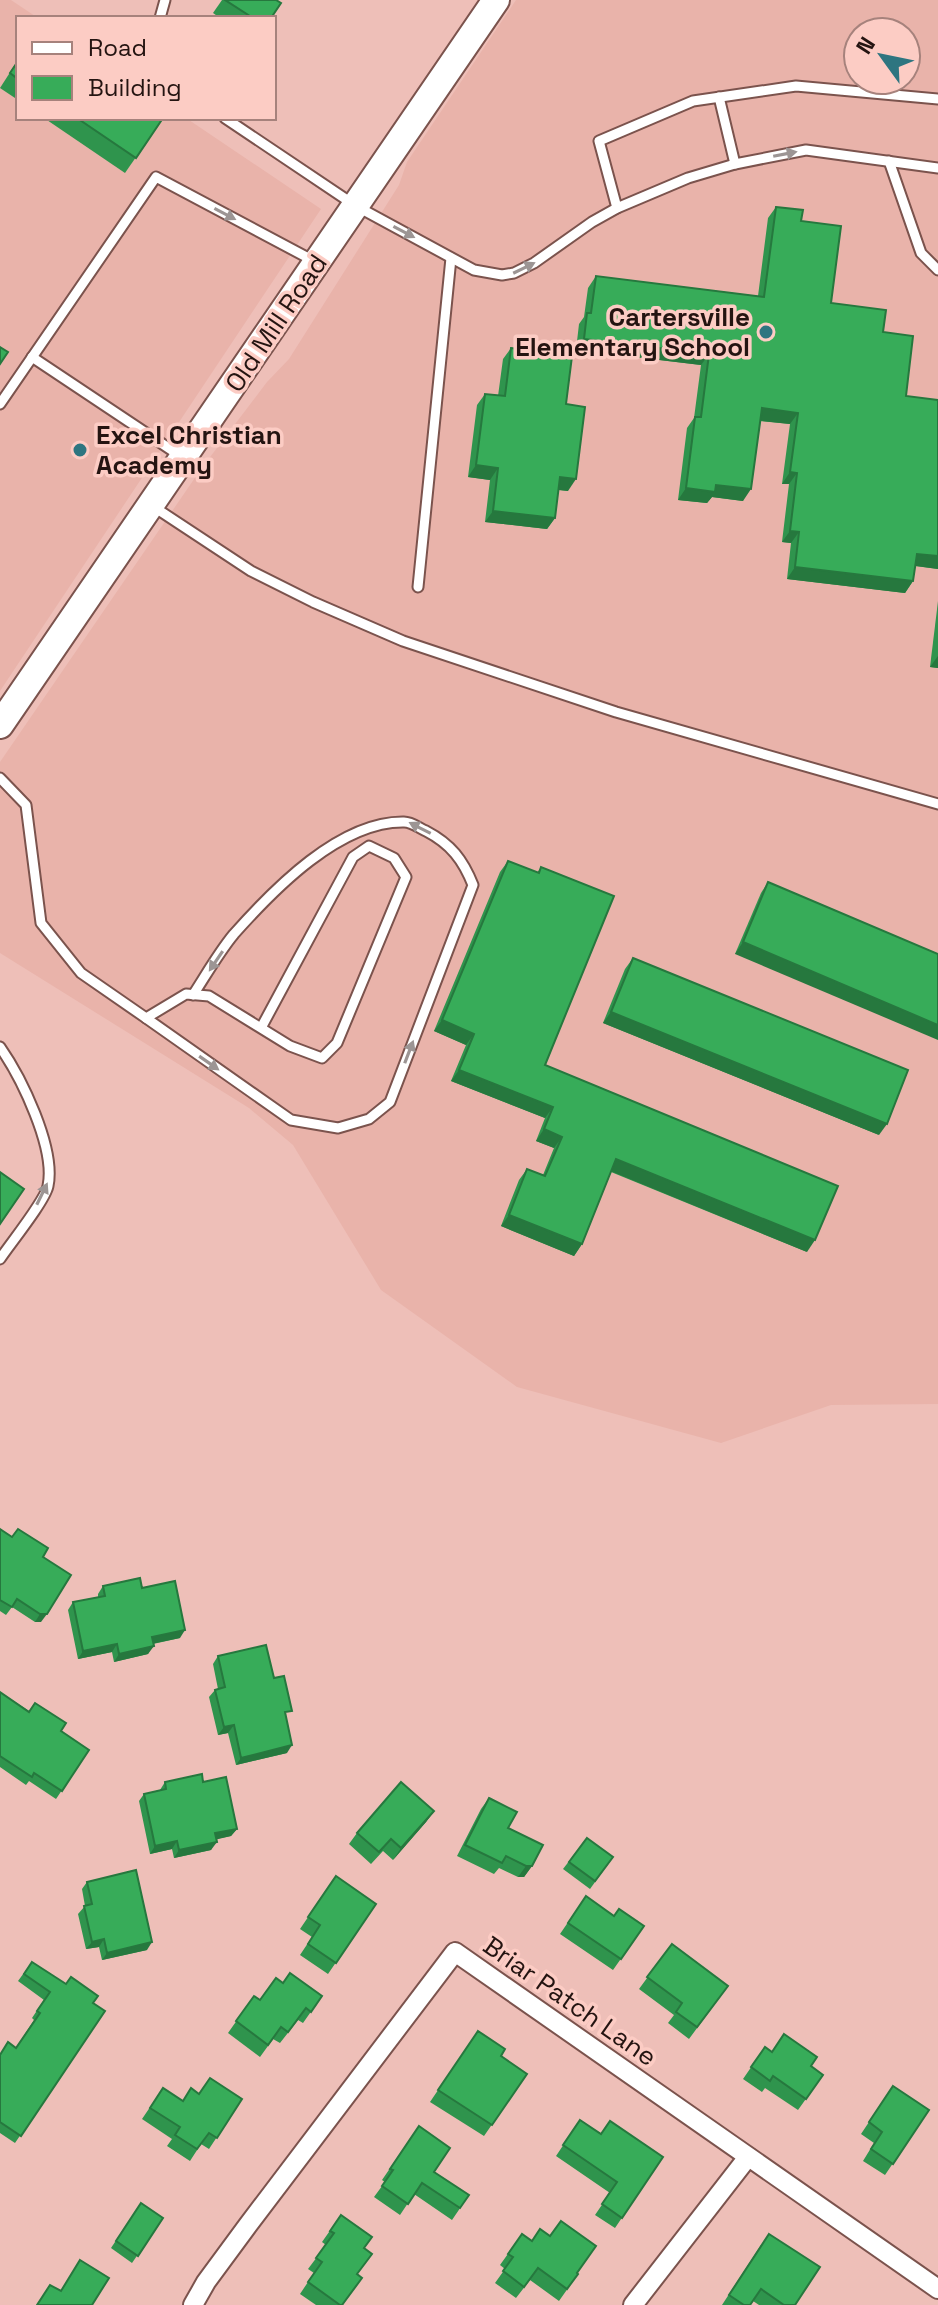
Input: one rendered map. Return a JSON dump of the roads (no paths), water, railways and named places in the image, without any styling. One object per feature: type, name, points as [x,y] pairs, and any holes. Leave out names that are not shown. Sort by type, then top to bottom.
[{"type":"street","name":"Old Mill Road","points":[[0,725],[496,0]]},
{"type":"street","name":"Briar Patch Lane","points":[[193,2305],[248,2225],[455,1952],[938,2289]]},
{"type":"street","points":[[633,2305],[748,2157]]},
{"type":"lane","points":[[617,208],[599,141],[693,101],[796,86],[938,99]]},
{"type":"lane","points":[[719,97],[735,164]]},
{"type":"lane","points":[[228,120],[356,206],[451,258],[482,272],[502,275],[534,263],[617,208],[688,178],[735,164],[806,150],[938,168]]},
{"type":"lane","points":[[889,161],[921,253],[938,270]]},
{"type":"lane","points":[[0,404],[156,177],[317,263]]},
{"type":"lane","points":[[418,587],[451,258]]},
{"type":"lane","points":[[32,357],[184,458]]},
{"type":"lane","points":[[151,505],[251,571],[403,641],[616,712],[938,804]]},
{"type":"lane","points":[[0,778],[26,805],[41,923],[81,973],[291,1120],[338,1128],[369,1119],[390,1102],[473,885],[463,859],[436,836],[407,822],[378,825],[343,840],[300,867],[233,936],[193,995]]},
{"type":"lane","points":[[146,1018],[186,994],[209,996],[290,1046],[322,1058],[337,1043],[406,877],[394,858],[369,846],[353,857],[261,1028]]},
{"type":"lane","points":[[0,1047],[11,1062],[39,1126],[48,1162],[48,1188],[0,1259]]},
{"type":"place","name":"Cartersville Elementary School","points":[[766,332]]},
{"type":"place","name":"Excel Christian Academy","points":[[80,450]]}]
